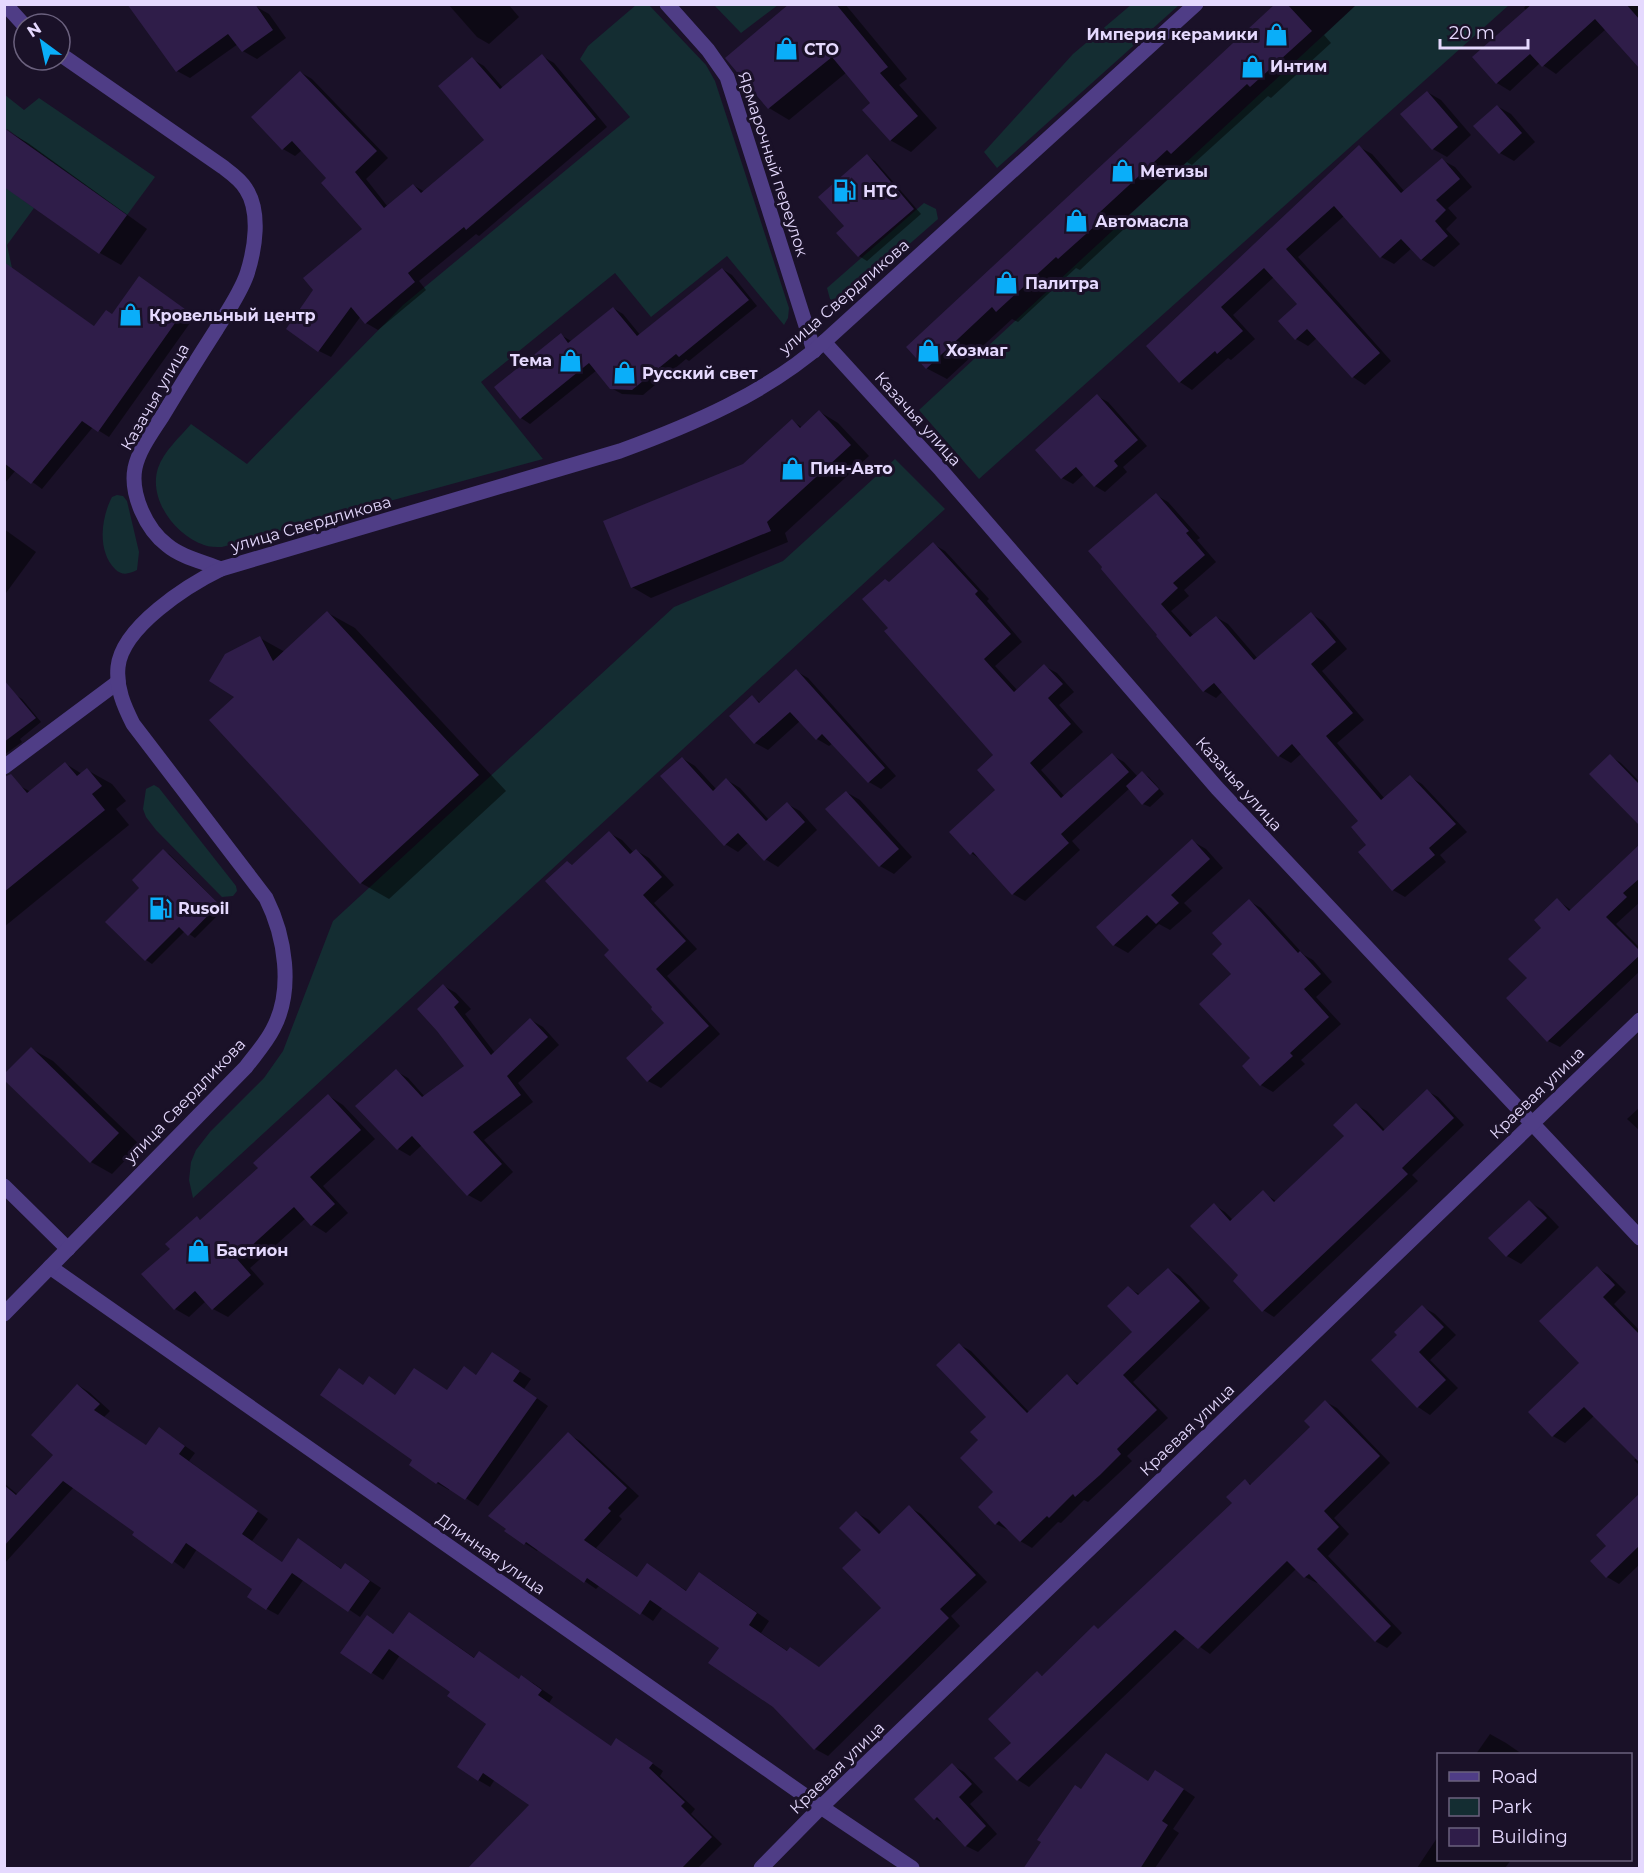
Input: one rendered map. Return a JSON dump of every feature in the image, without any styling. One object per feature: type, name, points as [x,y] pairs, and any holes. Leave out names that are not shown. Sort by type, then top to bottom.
[{"type":"street","name":"Ярмарочный переулок","points":[[667,4],[708,50],[727,77],[819,347]]},
{"type":"street","name":"улица Свердликова","points":[[4,1314],[246,1067],[273,1030],[282,1003],[284,983],[281,941],[277,922],[266,898],[133,724],[124,707],[118,682],[118,666],[123,649],[139,629],[180,591],[221,569],[620,451],[738,400],[772,381],[819,347],[1196,4]]},
{"type":"street","name":"Казачья улица","points":[[72,62],[223,167],[241,182],[250,197],[255,228],[247,274],[235,299],[150,436],[135,467],[134,484],[143,512],[153,531],[166,545],[176,551],[221,569]]},
{"type":"street","name":"Казачья улица","points":[[819,347],[941,470],[1217,788],[1640,1238]]},
{"type":"street","points":[[4,766],[118,682]]},
{"type":"street","name":"Краевая улица","points":[[761,1869],[821,1807],[1640,1020]]},
{"type":"street","points":[[4,1186],[68,1249]]},
{"type":"street","name":"Длинная улица","points":[[50,1267],[912,1869]]},
{"type":"green space","points":[[1132,4],[1179,5],[997,168],[984,152],[1073,54]]},
{"type":"green space","points":[[636,5],[649,5],[706,65],[715,81],[789,308],[788,318],[784,325],[727,256],[651,317],[615,273],[481,382],[543,459],[222,547],[204,545],[183,533],[166,514],[157,492],[156,480],[158,468],[164,456],[191,424],[247,464],[403,305],[630,117],[580,59],[588,46]]},
{"type":"green space","points":[[714,5],[778,5],[741,33]]},
{"type":"green space","points":[[1356,5],[1509,5],[979,479],[919,410]]},
{"type":"green space","points":[[5,95],[24,110],[39,98],[155,177],[127,215],[7,129],[5,132]]},
{"type":"green space","points":[[5,187],[34,208],[7,245],[12,268],[5,278]]},
{"type":"green space","points":[[924,203],[936,209],[938,219],[841,304],[830,299],[827,288]]},
{"type":"green space","points":[[895,459],[945,509],[193,1198],[189,1180],[191,1162],[196,1150],[210,1132],[264,1078],[283,1051],[333,921],[674,607],[783,561]]},
{"type":"green space","points":[[123,496],[127,501],[139,552],[137,570],[128,573],[120,573],[115,569],[109,562],[103,544],[105,515],[112,497]]},
{"type":"green space","points":[[154,785],[159,788],[236,886],[237,891],[233,896],[222,897],[146,817],[143,809],[146,789]]},
{"type":"building","points":[[127,4],[255,4],[273,30],[242,52],[228,34],[176,72]]},
{"type":"building","points":[[789,4],[836,4],[888,67],[880,73],[918,116],[890,141],[862,110],[870,103],[832,57],[768,109],[725,58]]},
{"type":"building","points":[[1275,4],[1287,4],[1312,31],[1250,87],[1247,84],[1171,154],[1167,150],[1100,212],[1105,217],[1058,259],[1056,257],[996,312],[992,307],[926,369],[906,347]]},
{"type":"building","points":[[1532,4],[1626,4],[1640,20],[1640,69],[1595,19],[1542,67],[1530,54],[1496,84],[1472,57]]},
{"type":"building","points":[[542,54],[596,119],[466,230],[464,227],[408,273],[415,282],[365,324],[351,307],[318,352],[286,329],[313,290],[303,278],[362,229],[321,183],[326,178],[292,141],[282,150],[251,117],[300,71],[377,151],[355,172],[384,208],[413,184],[421,193],[484,140],[438,86],[472,57],[500,89]]},
{"type":"building","points":[[1427,91],[1458,127],[1432,150],[1400,114]]},
{"type":"building","points":[[1497,105],[1522,133],[1499,154],[1473,126]]},
{"type":"building","points":[[4,128],[127,215],[99,254],[4,187]]},
{"type":"building","points":[[1359,145],[1401,193],[1442,158],[1460,179],[1436,200],[1446,210],[1435,221],[1448,236],[1421,260],[1401,239],[1380,258],[1334,206],[1286,249],[1380,353],[1352,378],[1307,329],[1295,340],[1278,321],[1297,304],[1264,268],[1221,307],[1243,331],[1217,354],[1215,351],[1179,383],[1146,346]]},
{"type":"building","points":[[867,154],[914,209],[858,257],[836,233],[844,226],[818,197]]},
{"type":"building","points":[[4,262],[94,326],[106,310],[112,314],[139,276],[185,309],[98,432],[82,421],[31,484],[4,463]]},
{"type":"building","points":[[722,268],[749,300],[679,357],[676,354],[632,390],[610,389],[589,363],[520,419],[494,387],[561,333],[568,343],[613,307],[637,336]]},
{"type":"building","points":[[1097,394],[1138,440],[1114,461],[1118,466],[1094,487],[1076,467],[1061,479],[1035,450]]},
{"type":"building","points":[[819,410],[851,445],[767,522],[771,531],[631,588],[603,521],[743,464],[792,419],[800,428]]},
{"type":"building","points":[[1156,493],[1189,531],[1186,533],[1205,555],[1173,583],[1178,588],[1161,604],[1190,637],[1216,616],[1254,660],[1311,612],[1336,642],[1311,664],[1353,713],[1326,736],[1381,800],[1410,775],[1456,824],[1429,848],[1435,855],[1392,891],[1358,852],[1366,845],[1351,827],[1358,821],[1292,744],[1278,757],[1214,683],[1203,692],[1088,551]]},
{"type":"building","points":[[933,542],[978,591],[975,594],[1011,634],[984,659],[1014,692],[1044,664],[1063,684],[1048,698],[1071,724],[1030,763],[1061,798],[1112,753],[1129,772],[1061,834],[1069,843],[1012,895],[973,852],[970,855],[949,832],[995,790],[977,770],[993,755],[884,631],[888,628],[862,599],[885,579],[889,582]]},
{"type":"building","points":[[327,611],[479,775],[360,884],[209,720],[234,697],[209,681],[225,654],[260,636],[273,661]]},
{"type":"building","points":[[796,669],[885,768],[868,783],[822,734],[816,740],[790,712],[754,744],[729,716],[752,695],[759,703]]},
{"type":"building","points":[[4,680],[36,718],[4,742]]},
{"type":"building","points":[[1610,754],[1640,785],[1640,826],[1589,774]]},
{"type":"building","points":[[682,757],[713,791],[726,778],[766,821],[787,802],[805,822],[764,861],[738,833],[724,846],[660,776]]},
{"type":"building","points":[[65,762],[77,776],[87,768],[102,786],[92,794],[105,810],[4,892],[4,777],[11,774],[27,793]]},
{"type":"building","points":[[1142,771],[1159,789],[1142,805],[1126,786]]},
{"type":"building","points":[[846,791],[899,849],[879,867],[825,809]]},
{"type":"building","points":[[609,831],[630,854],[636,849],[662,877],[643,895],[686,941],[656,969],[709,1026],[647,1082],[626,1058],[664,1023],[604,955],[609,950],[545,881],[567,861],[572,865]]},
{"type":"building","points":[[1192,839],[1210,859],[1171,895],[1179,903],[1156,924],[1147,915],[1113,946],[1096,927]]},
{"type":"building","points":[[1640,844],[1640,878],[1623,893],[1627,897],[1606,917],[1640,951],[1640,955],[1547,1042],[1506,998],[1527,978],[1508,959],[1541,928],[1534,920],[1557,898],[1569,911]]},
{"type":"building","points":[[163,849],[219,904],[188,936],[179,927],[145,961],[105,922],[139,888],[132,880]]},
{"type":"building","points":[[1249,899],[1298,953],[1300,951],[1321,974],[1304,989],[1329,1017],[1290,1053],[1293,1056],[1260,1086],[1242,1066],[1250,1058],[1199,1004],[1231,974],[1212,954],[1222,944],[1212,933]]},
{"type":"building","points":[[443,984],[459,1002],[454,1007],[491,1055],[530,1018],[548,1037],[507,1076],[521,1095],[473,1132],[502,1164],[467,1196],[412,1136],[397,1150],[355,1106],[396,1069],[422,1097],[464,1066],[417,1009]]},
{"type":"building","points":[[31,1047],[119,1133],[90,1163],[4,1080],[4,1074]]},
{"type":"building","points":[[1427,1089],[1454,1118],[1402,1168],[1408,1174],[1262,1312],[1233,1281],[1238,1275],[1190,1226],[1214,1203],[1230,1221],[1263,1190],[1274,1202],[1344,1136],[1333,1125],[1356,1103],[1383,1131]]},
{"type":"building","points":[[328,1094],[361,1130],[310,1177],[335,1204],[311,1226],[294,1207],[237,1259],[251,1275],[212,1310],[195,1291],[174,1310],[141,1274],[170,1249],[165,1244],[197,1216],[200,1220],[258,1168],[253,1163]]},
{"type":"building","points":[[1529,1200],[1547,1218],[1506,1257],[1488,1238]]},
{"type":"building","points":[[1597,1266],[1615,1285],[1603,1297],[1640,1335],[1640,1463],[1584,1407],[1552,1437],[1528,1412],[1579,1363],[1539,1321]]},
{"type":"building","points":[[1168,1268],[1200,1301],[1123,1375],[1157,1410],[1117,1449],[1121,1454],[1100,1475],[1075,1497],[1073,1494],[1020,1542],[999,1521],[995,1525],[978,1507],[993,1492],[960,1458],[978,1440],[970,1432],[986,1417],[936,1365],[959,1343],[1027,1413],[1067,1374],[1077,1385],[1132,1332],[1107,1306],[1128,1286],[1138,1295]]},
{"type":"building","points":[[1422,1305],[1444,1327],[1419,1352],[1446,1380],[1417,1408],[1371,1360],[1397,1335],[1394,1332]]},
{"type":"building","points":[[492,1352],[520,1371],[513,1381],[537,1398],[465,1500],[438,1482],[436,1484],[409,1465],[412,1460],[320,1395],[339,1368],[363,1385],[369,1376],[395,1395],[414,1368],[447,1390],[464,1366],[476,1375]]},
{"type":"building","points":[[77,1384],[100,1404],[94,1410],[146,1445],[159,1427],[185,1446],[179,1454],[258,1511],[242,1534],[282,1562],[298,1538],[341,1569],[345,1563],[370,1581],[348,1612],[292,1573],[266,1610],[247,1597],[252,1589],[186,1543],[172,1564],[132,1535],[134,1532],[63,1481],[4,1546],[4,1485],[16,1495],[53,1455],[31,1435]]},
{"type":"building","points":[[1325,1400],[1380,1456],[1324,1511],[1339,1527],[1317,1549],[1391,1626],[1375,1642],[1309,1574],[1304,1578],[1287,1561],[1198,1649],[1175,1630],[1017,1781],[994,1758],[1011,1743],[988,1719],[1037,1671],[1042,1676],[1094,1625],[1098,1629],[1232,1503],[1226,1497],[1245,1479],[1250,1485],[1310,1427],[1304,1421]]},
{"type":"building","points":[[568,1432],[627,1488],[608,1508],[611,1511],[584,1540],[637,1577],[647,1563],[686,1591],[699,1572],[757,1613],[749,1625],[787,1651],[790,1647],[819,1667],[881,1608],[842,1568],[861,1550],[839,1528],[856,1511],[879,1534],[909,1505],[976,1575],[940,1609],[949,1618],[814,1750],[773,1707],[708,1663],[719,1648],[650,1600],[640,1615],[587,1578],[584,1583],[526,1542],[524,1545],[488,1516]]},
{"type":"building","points":[[1640,1493],[1639,1546],[1606,1578],[1590,1561],[1606,1546],[1596,1535]]},
{"type":"building","points":[[409,1612],[474,1658],[479,1651],[519,1679],[521,1675],[542,1690],[538,1695],[611,1746],[616,1738],[653,1763],[649,1768],[685,1802],[681,1806],[712,1837],[681,1869],[467,1869],[529,1805],[483,1773],[478,1781],[457,1767],[486,1724],[447,1696],[450,1692],[389,1649],[371,1674],[340,1653],[367,1615],[393,1634]]},
{"type":"building","points":[[1106,1753],[1148,1781],[1155,1770],[1184,1789],[1162,1821],[1168,1825],[1140,1869],[1023,1869],[1041,1842],[1037,1840],[1075,1785],[1081,1789]]},
{"type":"building","points":[[952,1763],[972,1784],[959,1797],[986,1826],[965,1847],[937,1817],[934,1820],[914,1799]]},
{"type":"place","name":"Империя керамики","points":[[1276,34]]},
{"type":"place","name":"СТО","points":[[786,49]]},
{"type":"place","name":"Интим","points":[[1252,66]]},
{"type":"place","name":"Метизы","points":[[1122,171]]},
{"type":"place","name":"НТС","points":[[845,191]]},
{"type":"place","name":"Автомасла","points":[[1077,221]]},
{"type":"place","name":"Палитра","points":[[1007,283]]},
{"type":"place","name":"Кровельный центр","points":[[131,315]]},
{"type":"place","name":"Хозмаг","points":[[928,350]]},
{"type":"place","name":"Тема","points":[[570,360]]},
{"type":"place","name":"Русский свет","points":[[624,373]]},
{"type":"place","name":"Пин-Авто","points":[[792,468]]},
{"type":"place","name":"Rusoil","points":[[160,908]]},
{"type":"place","name":"Бастион","points":[[198,1250]]}]
